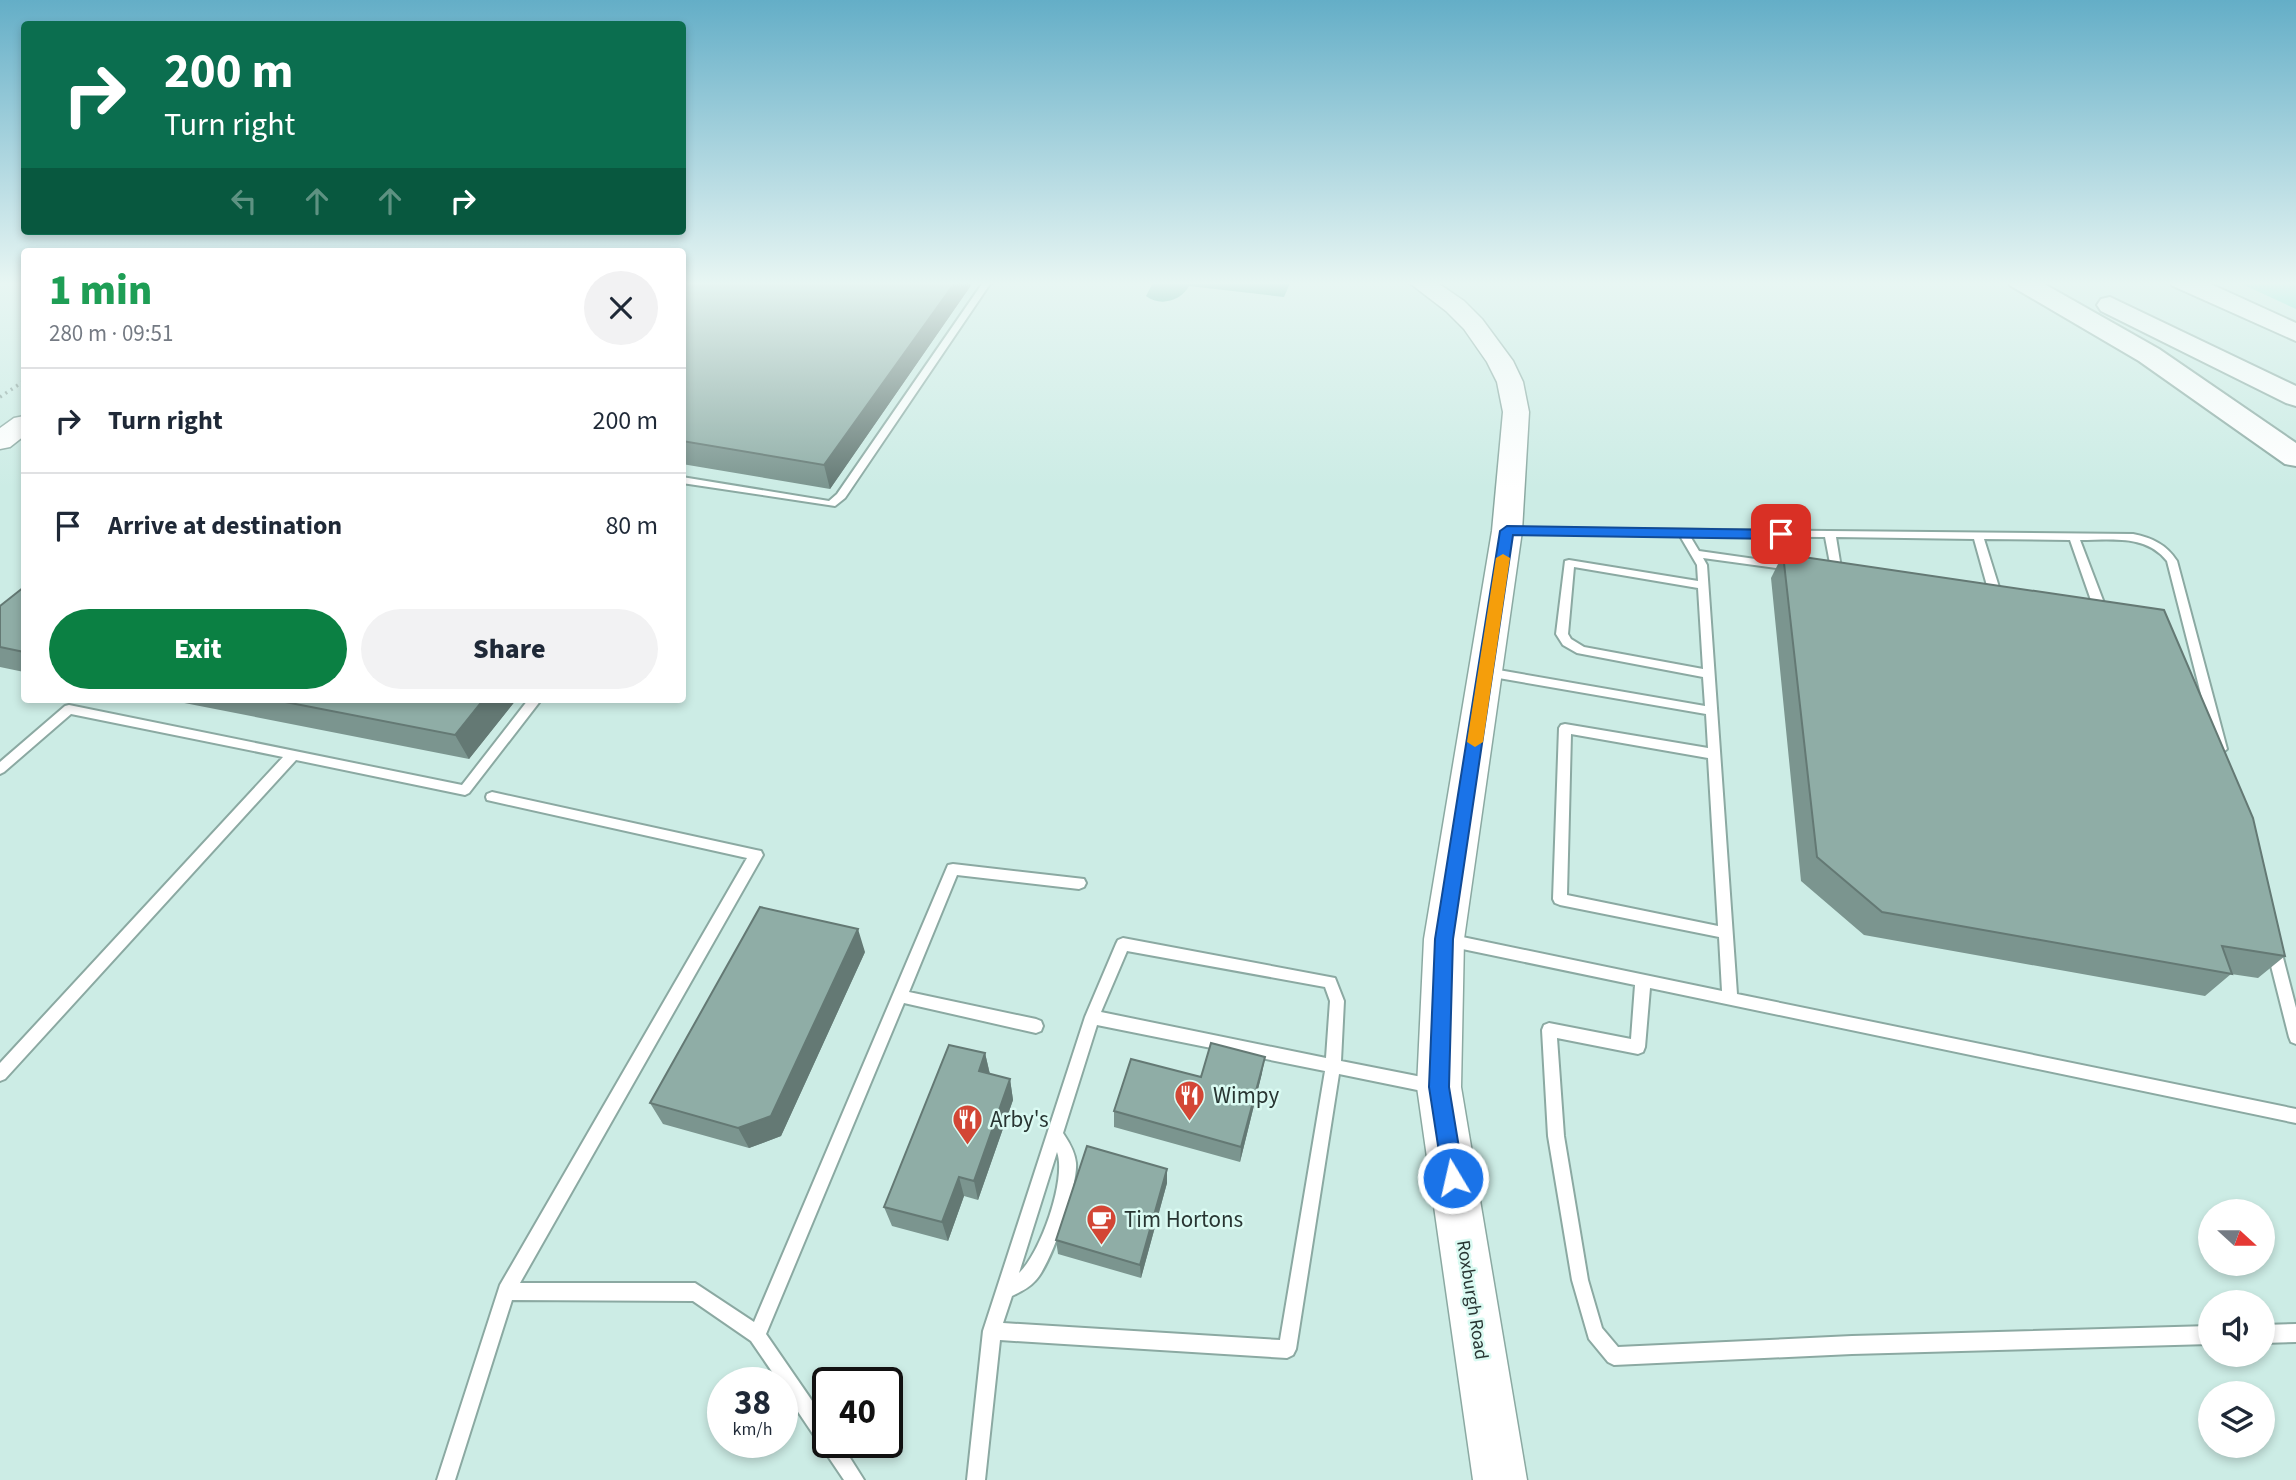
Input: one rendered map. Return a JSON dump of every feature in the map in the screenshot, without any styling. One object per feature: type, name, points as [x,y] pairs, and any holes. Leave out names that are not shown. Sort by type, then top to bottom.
[{"type":"highway","points":[[2140,350],[2296,457]]},
{"type":"highway","points":[[2201,350],[2296,397]]},
{"type":"highway","points":[[2250,350],[2296,372]]},
{"type":"street","name":"Roxburgh Road","points":[[1492,350],[1510,382],[1516,412],[1507,531],[1444,939],[1439,1087],[1500,1480]]},
{"type":"street","points":[[0,416],[21,402]]},
{"type":"street","points":[[0,441],[21,426]]},
{"type":"lane","points":[[686,481],[831,504],[841,496],[941,350]]},
{"type":"lane","points":[[1507,531],[2133,537],[2147,540],[2165,550],[2172,561],[2224,758]]},
{"type":"lane","points":[[1683,533],[1702,565],[1730,998]]},
{"type":"lane","points":[[1826,572],[1839,574],[1830,535]]},
{"type":"lane","points":[[1978,536],[1998,603]]},
{"type":"lane","points":[[2074,537],[2098,603]]},
{"type":"lane","points":[[1696,554],[1800,568]]},
{"type":"lane","points":[[1703,585],[1570,563],[1562,634],[1567,642],[1581,650],[1709,674]]},
{"type":"lane","points":[[1485,672],[1711,711]]},
{"type":"lane","points":[[0,769],[69,709],[465,790],[533,703]]},
{"type":"lane","points":[[1714,754],[1565,728],[1560,899],[1726,933]]},
{"type":"lane","points":[[0,1074],[294,754]]},
{"type":"lane","points":[[446,1480],[506,1291],[756,855],[492,797]]},
{"type":"lane","points":[[757,1335],[953,869],[1079,883]]},
{"type":"lane","points":[[2269,930],[2296,1037]]},
{"type":"lane","points":[[1444,939],[2296,1116]]},
{"type":"lane","points":[[976,1480],[992,1331],[1092,1017],[1123,944],[1330,982],[1337,1001],[1333,1066],[1287,1349],[992,1331]]},
{"type":"lane","points":[[1643,980],[1638,1047],[1549,1030],[1556,1136],[1580,1280],[1595,1333],[1614,1356],[1852,1345],[2198,1335]]},
{"type":"lane","points":[[899,996],[1037,1026]]},
{"type":"lane","points":[[1092,1017],[1439,1087]]},
{"type":"lane","points":[[1005,1290],[1018,1286],[1030,1274],[1039,1259],[1054,1218],[1068,1169],[1066,1151],[1055,1134]]},
{"type":"lane","points":[[506,1291],[695,1292],[757,1335],[812,1416]]},
{"type":"lane","points":[[2275,1334],[2296,1333]]},
{"type":"lane","points":[[840,1458],[855,1480]]},
{"type":"path","points":[[0,397],[21,383]]},
{"type":"building","points":[[686,350],[906,350],[824,465],[686,442]]},
{"type":"building","points":[[1783,554],[2164,610],[2253,818],[2285,956],[2222,946],[2232,974],[1882,912],[1817,857]]},
{"type":"building","points":[[21,589],[21,651],[0,647],[0,606]]},
{"type":"building","points":[[290,703],[481,703],[455,735]]},
{"type":"building","points":[[760,907],[858,929],[771,1116],[738,1128],[650,1103]]},
{"type":"building","points":[[1211,1043],[1265,1057],[1241,1147],[1114,1111],[1131,1059],[1201,1077]]},
{"type":"building","points":[[949,1045],[985,1053],[979,1071],[1010,1079],[974,1181],[959,1177],[942,1222],[884,1207]]},
{"type":"building","points":[[1087,1146],[1167,1169],[1140,1265],[1056,1240]]},
{"type":"slow traffic","points":[[1475,742],[1503,558]]},
{"type":"place","name":"Wimpy","points":[[1190,1122]]},
{"type":"place","name":"Arby's","points":[[967,1146]]},
{"type":"place","name":"Tim Hortons","points":[[1101,1246]]},
{"type":"route","points":[[1453,1178],[1439,1087],[1444,939],[1507,531],[1781,534]]}]
